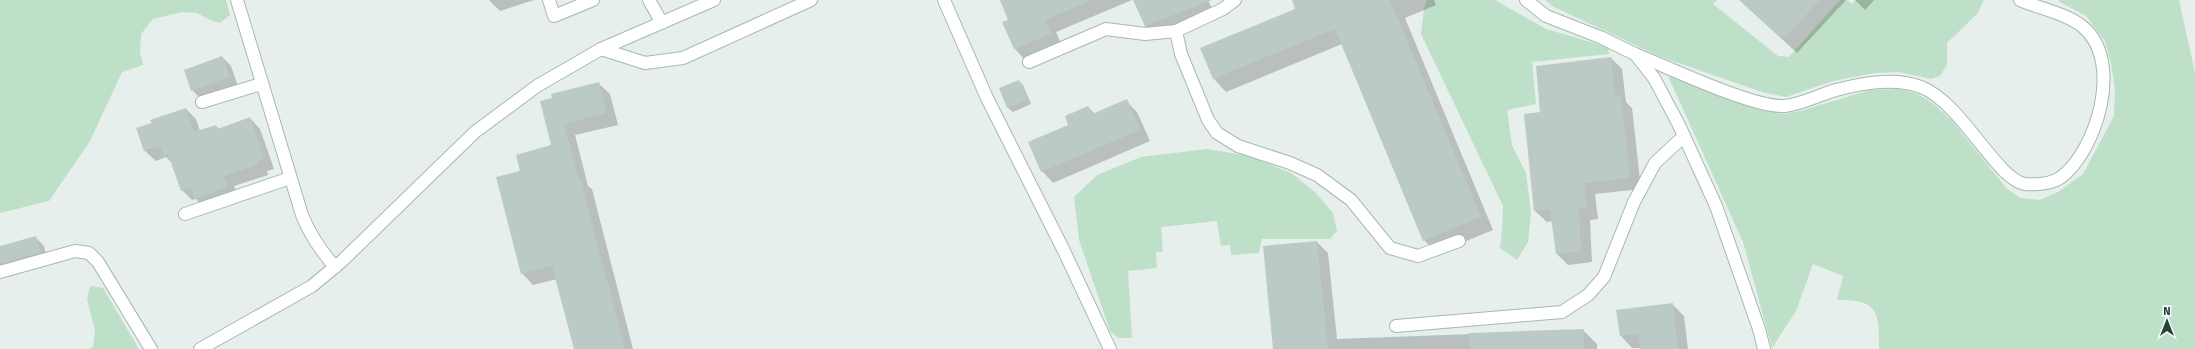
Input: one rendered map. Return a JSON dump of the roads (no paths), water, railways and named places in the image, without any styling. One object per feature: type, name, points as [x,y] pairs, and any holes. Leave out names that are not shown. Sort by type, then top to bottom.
[{"type":"street","points":[[237,0],[290,178],[307,228],[322,253],[335,267]]},
{"type":"street","points":[[548,0],[554,16],[593,0]]},
{"type":"street","points":[[649,0],[662,23]]},
{"type":"street","points":[[200,349],[312,286],[335,267],[475,132],[537,86],[601,49],[714,0]]},
{"type":"street","points":[[601,49],[645,63],[683,58],[810,0]]},
{"type":"street","points":[[944,0],[987,98],[1064,251],[1110,349]]},
{"type":"street","points":[[1029,62],[1106,29],[1145,34],[1176,31],[1223,9],[1235,0]]},
{"type":"street","points":[[1526,0],[1546,16],[1600,37],[1635,54],[1725,90],[1769,105],[1784,106],[1798,103],[1836,90],[1870,83],[1897,82],[1921,87],[1940,97],[1958,114],[2008,176],[2023,184],[2043,184],[2059,179],[2078,160],[2092,134],[2100,111],[2104,86],[2102,62],[2098,46],[2083,26],[2020,0]]},
{"type":"street","points":[[1176,31],[1184,62],[1208,120],[1217,133],[1238,146],[1290,163],[1317,176],[1351,200],[1390,248],[1418,256],[1460,241]]},
{"type":"street","points":[[1635,54],[1654,78],[1684,136],[1716,206],[1759,329],[1764,349]]},
{"type":"street","points":[[202,102],[262,84]]},
{"type":"street","points":[[1396,326],[1562,312],[1588,295],[1604,277],[1634,202],[1655,163],[1684,136]]},
{"type":"street","points":[[185,214],[290,178]]},
{"type":"street","points":[[0,272],[75,252],[88,253],[98,262],[151,349]]}]
